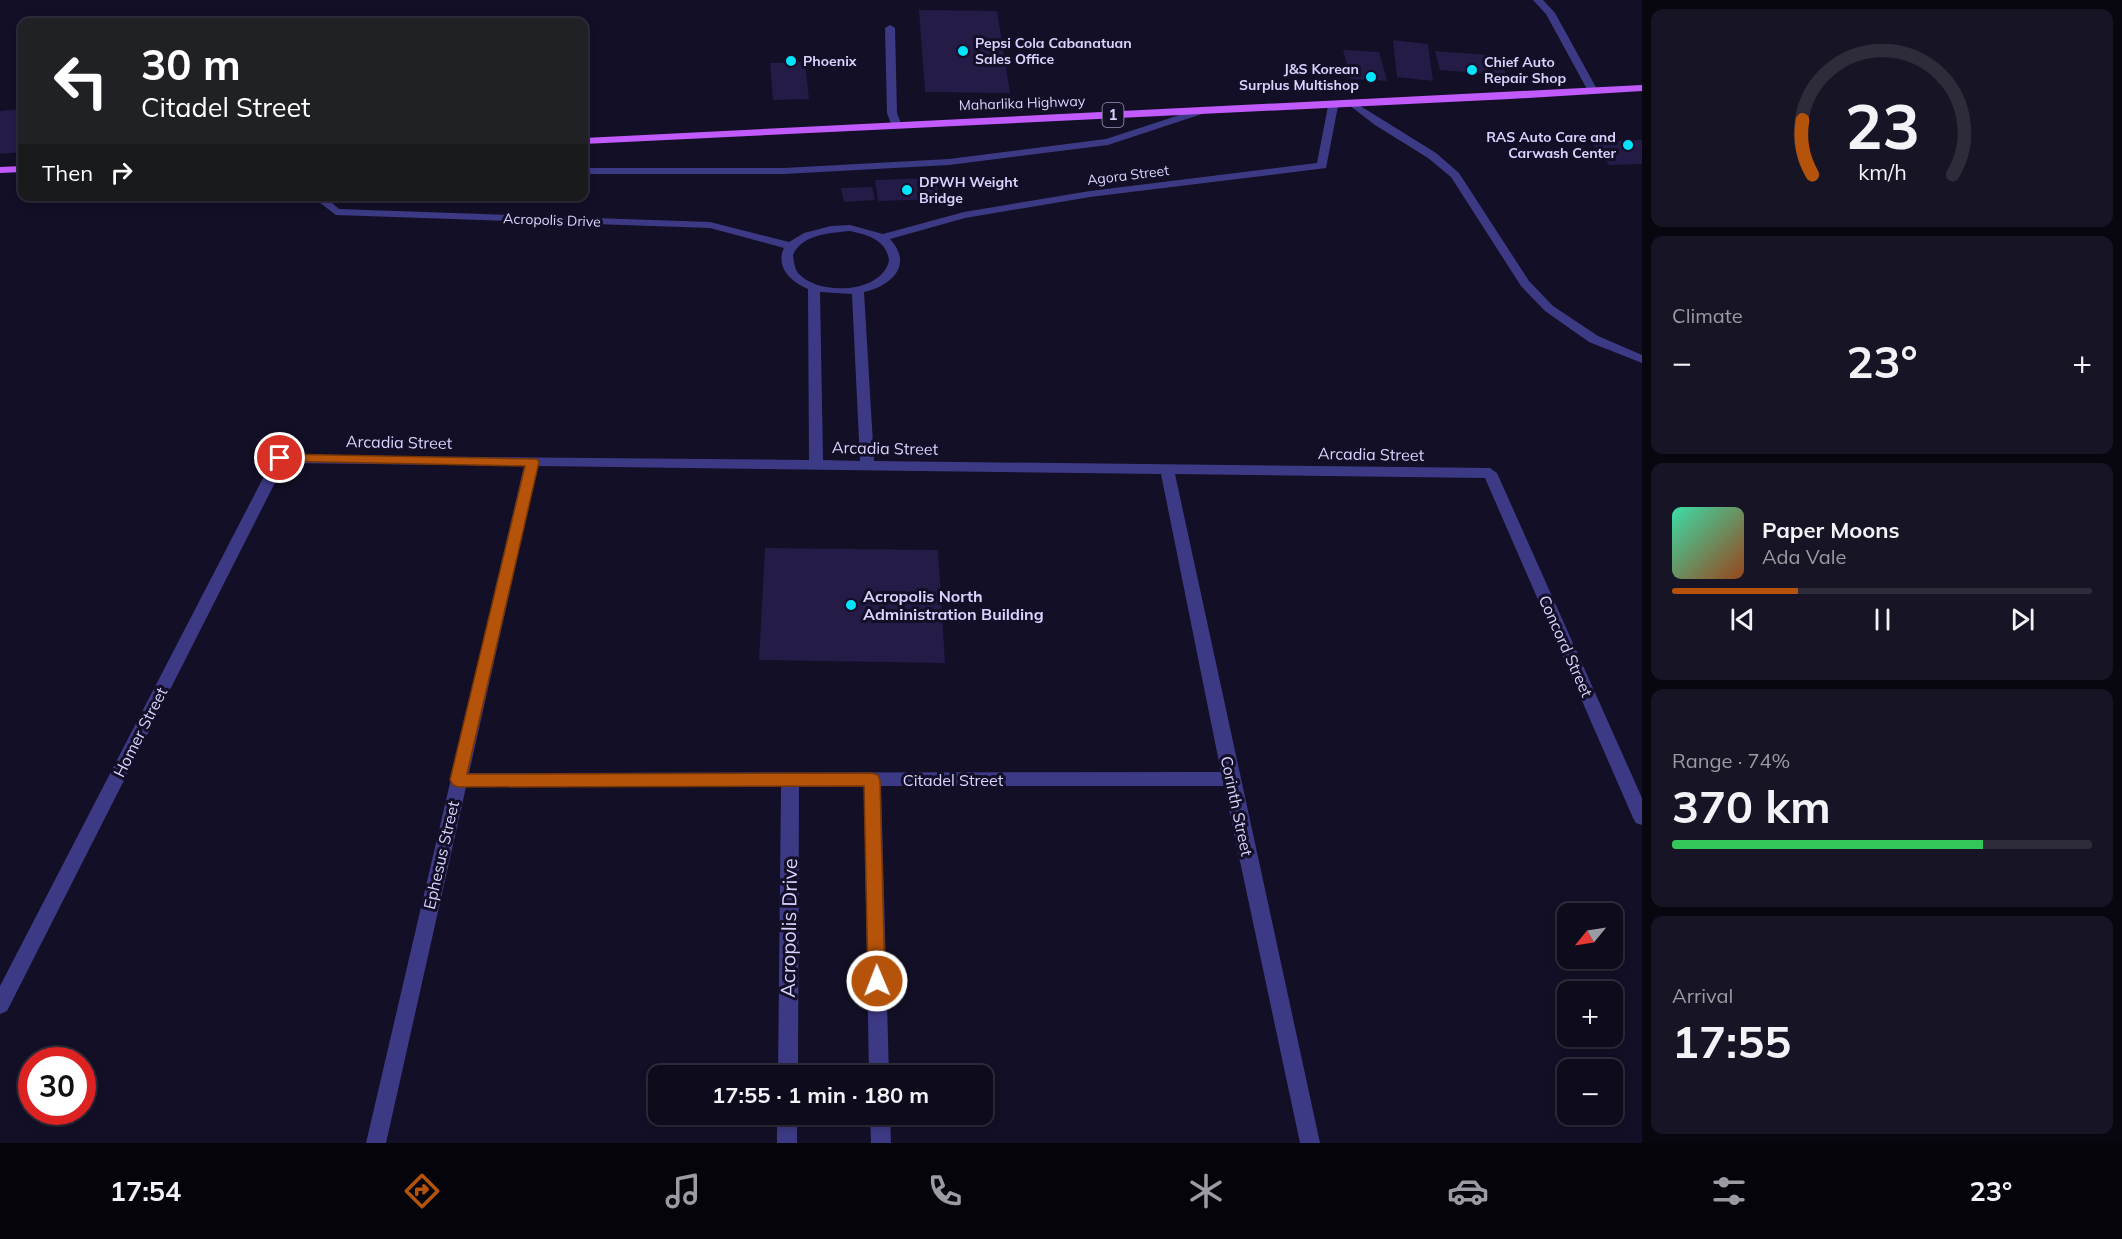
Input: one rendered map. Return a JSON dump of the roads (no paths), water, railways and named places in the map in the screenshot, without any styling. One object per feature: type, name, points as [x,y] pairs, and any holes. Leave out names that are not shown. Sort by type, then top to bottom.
[{"type":"main road","name":"Maharlika Highway","points":[[588,141],[896,124],[1354,105],[1641,89]]},
{"type":"main road","points":[[0,170],[18,169]]},
{"type":"street","points":[[1538,0],[1550,13],[1593,91]]},
{"type":"street","points":[[890,28],[892,113],[896,124]]},
{"type":"street","points":[[1354,105],[1372,121],[1430,154],[1455,176],[1526,284],[1553,312],[1588,337],[1616,351],[1642,359]]},
{"type":"street","name":"Agora Street","points":[[881,238],[964,215],[1090,195],[1322,166],[1333,106]]},
{"type":"street","points":[[588,171],[784,171],[949,162],[1108,142],[1201,111]]},
{"type":"street","name":"Acropolis Drive","points":[[322,201],[336,212],[710,225],[792,246]]},
{"type":"street","points":[[850,228],[881,238],[891,247],[896,257],[895,268],[888,278],[858,290],[829,291],[814,288],[792,273],[787,264],[787,255],[792,246],[801,238],[816,231],[850,228]]},
{"type":"street","points":[[814,288],[816,465]]},
{"type":"street","points":[[858,290],[867,466]]},
{"type":"street","name":"Arcadia Street","points":[[280,458],[1490,474]]},
{"type":"street","name":"Homer Street","points":[[0,1005],[280,458]]},
{"type":"street","name":"Ephesus Street","points":[[376,1143],[532,462]]},
{"type":"street","name":"Corinth Street","points":[[1167,469],[1310,1143]]},
{"type":"street","name":"Concord Street","points":[[1490,474],[1642,818]]},
{"type":"street","name":"Citadel Street","points":[[458,780],[1231,779]]},
{"type":"street","name":"Acropolis Drive","points":[[788,1065],[790,780]]},
{"type":"street","points":[[872,780],[879,1065]]},
{"type":"street","points":[[787,1125],[787,1143]]},
{"type":"street","points":[[880,1125],[881,1143]]},
{"type":"place","name":"Pepsi Cola Cabanatuan Sales Office","points":[[963,51]]},
{"type":"place","name":"Phoenix","points":[[791,61]]},
{"type":"place","name":"Chief Auto Repair Shop","points":[[1472,70]]},
{"type":"place","name":"J&S Korean Surplus Multishop","points":[[1371,77]]},
{"type":"place","name":"RAS Auto Care and Carwash Center","points":[[1628,145]]},
{"type":"place","name":"DPWH Weight Bridge","points":[[907,190]]},
{"type":"place","name":"Acropolis North Administration Building","points":[[851,605]]}]
